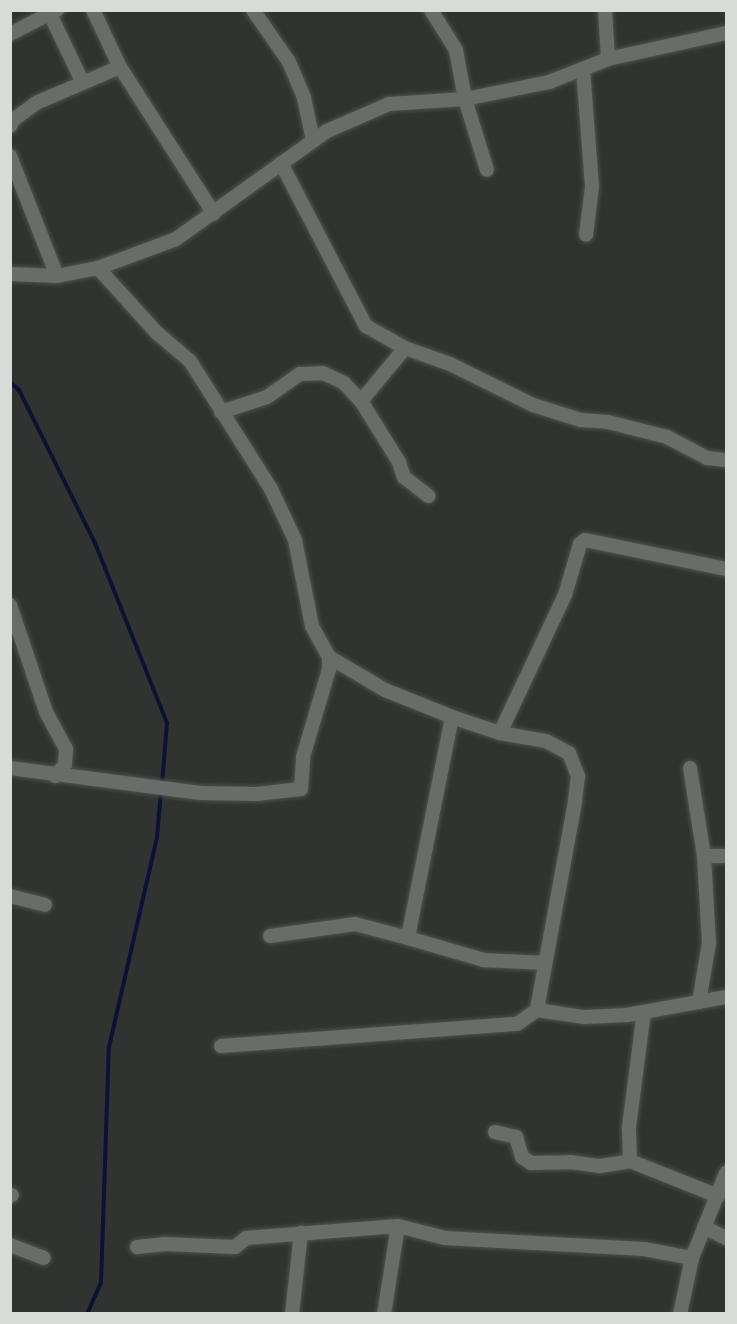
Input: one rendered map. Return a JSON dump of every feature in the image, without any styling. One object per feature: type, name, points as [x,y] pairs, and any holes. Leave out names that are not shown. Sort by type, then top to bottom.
[{"type":"street","points":[[93,10],[120,67],[214,214]]},
{"type":"street","points":[[253,10],[289,62],[304,98],[314,140]]},
{"type":"street","points":[[431,10],[456,50],[465,99],[487,170]]},
{"type":"street","points":[[605,10],[608,59]]},
{"type":"street","points":[[10,34],[54,12],[82,81]]},
{"type":"street","points":[[10,274],[57,276],[98,268],[176,239],[214,214],[314,140],[389,104],[465,99],[549,82],[608,59],[726,33]]},
{"type":"street","points":[[10,126],[13,120],[36,103],[82,81],[120,67]]},
{"type":"street","points":[[582,69],[592,188],[586,235]]},
{"type":"street","points":[[10,156],[57,276]]},
{"type":"street","points":[[281,163],[366,327],[405,348],[450,364],[533,405],[581,420],[608,422],[667,437],[707,458],[726,460]]},
{"type":"street","points":[[10,768],[55,776],[200,793],[257,794],[302,789],[303,757],[329,663],[312,626],[295,540],[271,489],[190,361],[157,333],[98,268]]},
{"type":"street","points":[[361,401],[405,348]]},
{"type":"street","points":[[221,412],[267,397],[300,374],[324,373],[344,383],[361,401],[399,462],[404,477],[428,496]]},
{"type":"street","points":[[500,733],[565,595],[580,544],[585,540],[726,569]]},
{"type":"street","points":[[10,605],[46,712],[66,749],[65,765],[55,776]]},
{"type":"street","points":[[329,663],[452,717],[500,733],[546,741],[569,753],[578,776],[537,1010]]},
{"type":"street","points":[[408,938],[452,717]]},
{"type":"street","points":[[690,768],[704,856],[709,943],[699,1002]]},
{"type":"street","points":[[704,856],[726,856]]},
{"type":"street","points":[[10,896],[45,904]]},
{"type":"street","points":[[270,936],[355,924],[484,960],[545,963]]},
{"type":"street","points":[[221,1046],[517,1024],[537,1010],[584,1017],[644,1012],[726,997]]},
{"type":"street","points":[[630,1161],[629,1127],[644,1012]]},
{"type":"street","points":[[495,1131],[516,1137],[522,1157],[531,1163],[570,1162],[600,1166],[630,1161],[718,1196]]},
{"type":"street","points":[[680,1314],[692,1258],[726,1173]]},
{"type":"street","points":[[137,1247],[164,1244],[236,1247],[246,1239],[301,1232],[398,1226],[445,1238],[644,1249],[692,1258]]},
{"type":"street","points":[[384,1314],[398,1226]]},
{"type":"street","points":[[704,1227],[726,1238]]},
{"type":"street","points":[[292,1314],[301,1232]]},
{"type":"street","points":[[10,1245],[44,1258]]},
{"type":"waterway","points":[[10,382],[19,390],[95,543],[167,723],[162,784]]},
{"type":"waterway","points":[[87,1314],[101,1283],[109,1047],[157,837],[161,791]]}]
